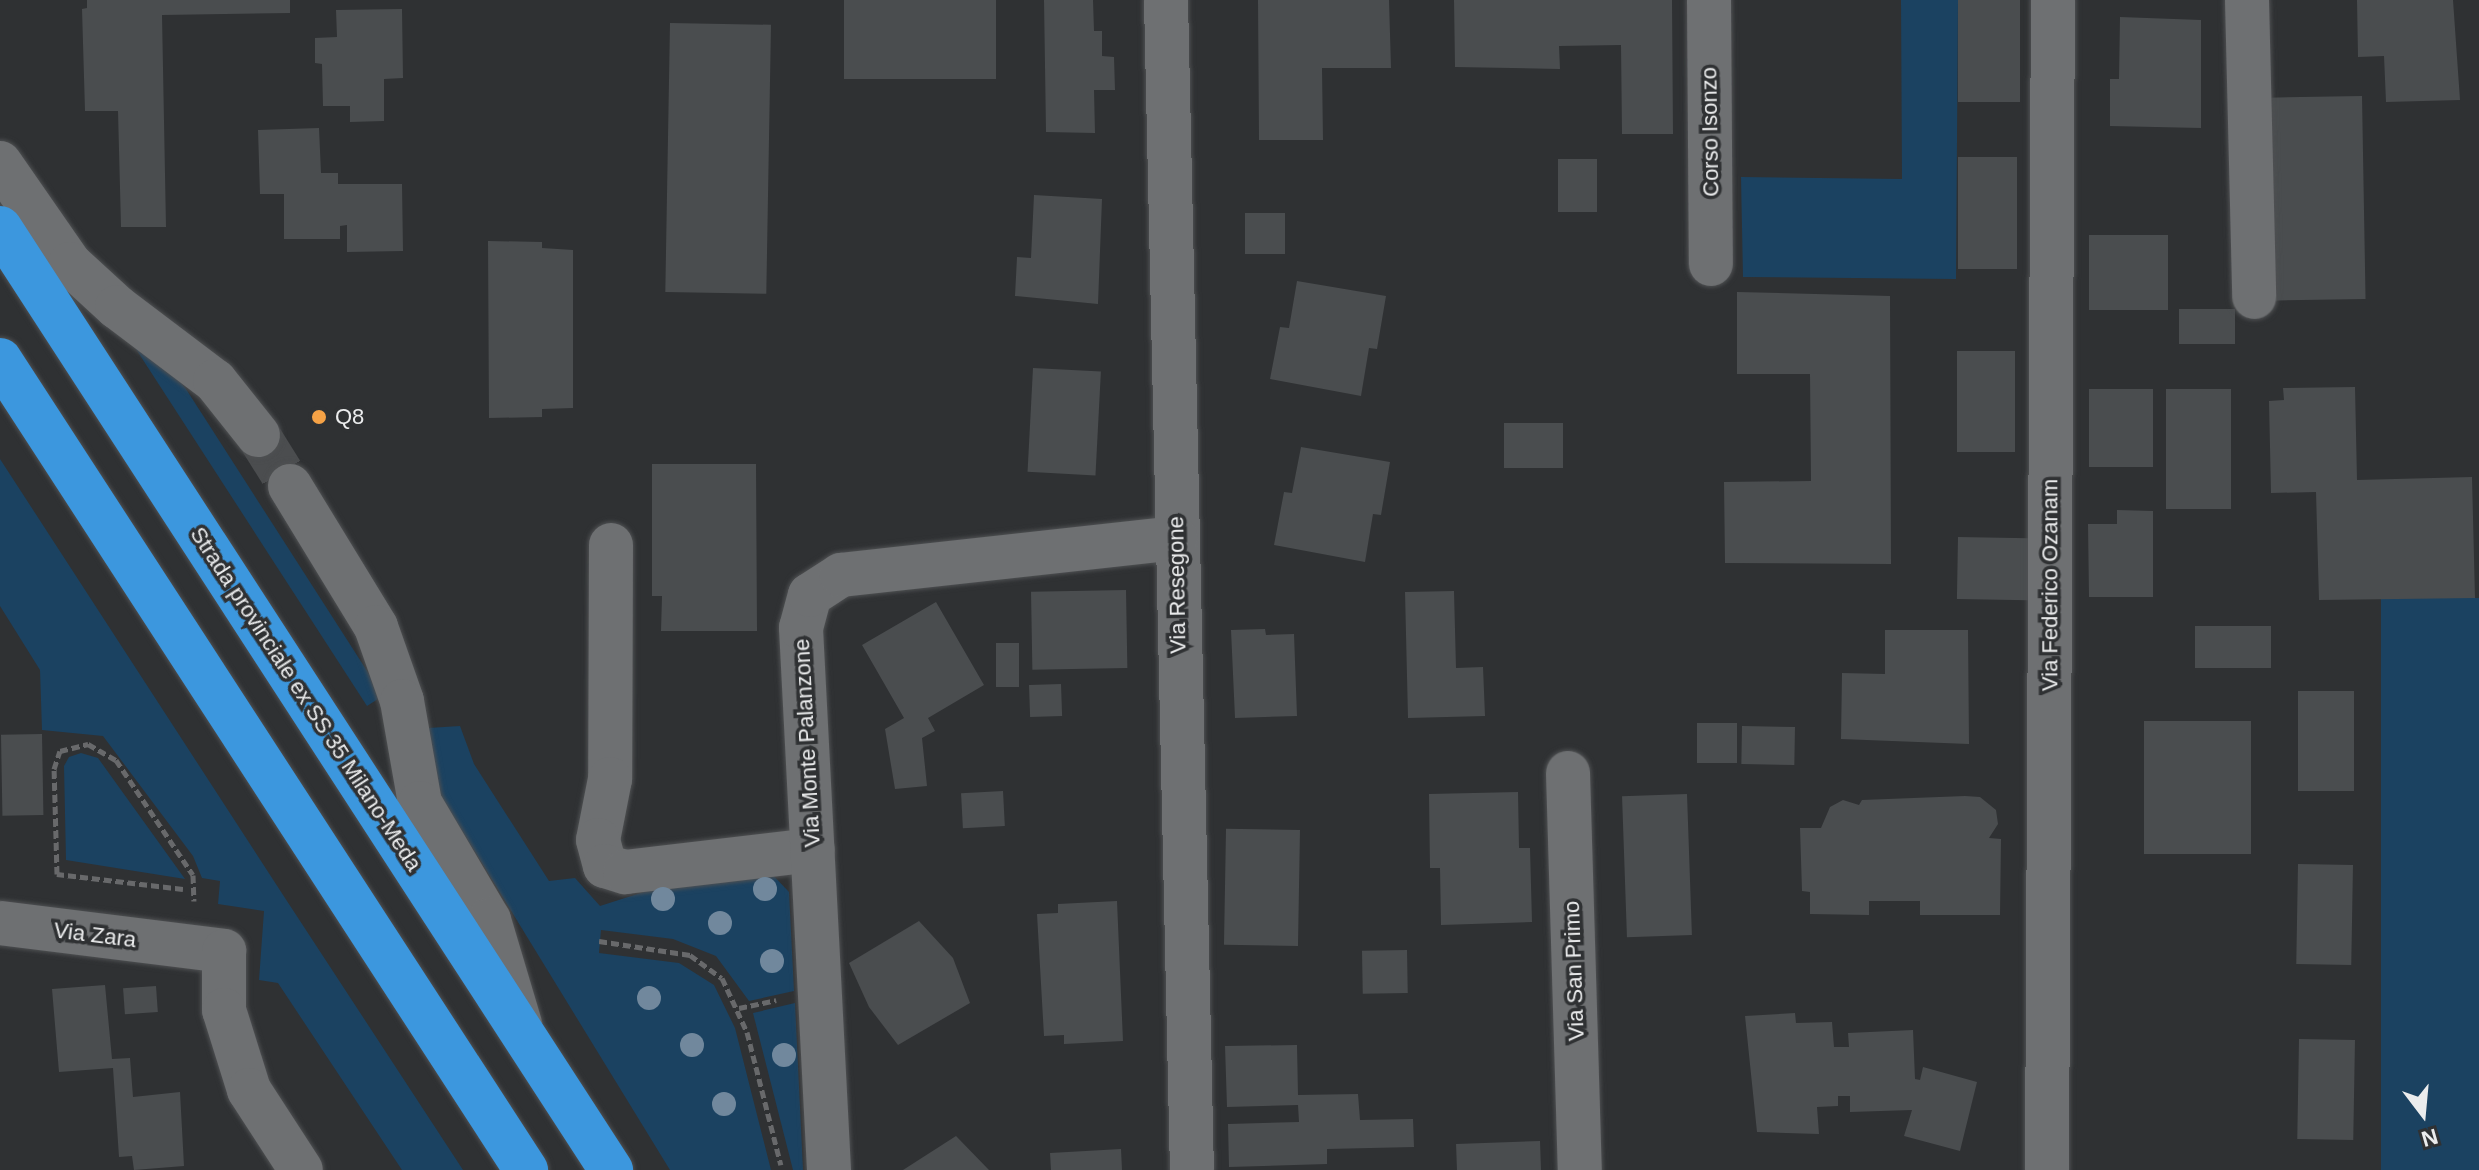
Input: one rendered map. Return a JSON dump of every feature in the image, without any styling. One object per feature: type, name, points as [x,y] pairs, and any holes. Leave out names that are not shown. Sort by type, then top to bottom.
[{"type":"highway","name":"Strada provinciale ex SS 35 Milano-Meda","points":[[0,228],[611,1170]]},
{"type":"highway","points":[[0,360],[526,1170]]},
{"type":"street","name":"Via Resegone","points":[[1166,0],[1192,1170]]},
{"type":"street","name":"Corso Isonzo","points":[[1709,0],[1711,264]]},
{"type":"street","name":"Via Federico Ozanam","points":[[2047,1170],[2053,0]]},
{"type":"street","points":[[2247,0],[2254,297]]},
{"type":"street","points":[[0,163],[89,283],[215,381],[258,435]]},
{"type":"street","points":[[290,486],[381,640],[402,701],[420,803],[489,920],[523,1034]]},
{"type":"street","name":"Via Monte Palanzone","points":[[829,1170],[802,610],[823,582],[841,575],[1176,538]]},
{"type":"street","points":[[611,545],[610,779],[598,840],[605,866],[625,872],[813,850]]},
{"type":"street","name":"Via San Primo","points":[[1568,773],[1580,1170]]},
{"type":"street","name":"Via Zara","points":[[0,923],[224,951],[224,1010],[249,1090],[301,1170]]},
{"type":"path","points":[[183,889],[57,874],[54,769],[60,751],[78,743],[108,751],[188,865],[196,885],[190,946]]},
{"type":"path","points":[[599,941],[690,955],[722,978],[747,1032],[782,1170]]},
{"type":"shaded area","points":[[1901,0],[1958,0],[1956,279],[1743,277],[1741,177],[1902,179]]},
{"type":"shaded area","points":[[134,346],[166,363],[186,389],[369,674],[378,699],[367,706]]},
{"type":"shaded area","points":[[0,459],[463,1170],[402,1170],[278,983],[259,980],[264,911],[218,904],[220,881],[202,878],[193,856],[103,736],[42,730],[40,670],[0,606]]},
{"type":"shaded area","points":[[2381,598],[2479,598],[2479,1170],[2381,1170]]},
{"type":"shaded area","points":[[460,726],[474,764],[549,881],[575,878],[600,906],[675,882],[769,871],[789,892],[794,991],[749,1001],[716,956],[673,939],[601,930],[599,953],[679,963],[714,985],[735,1028],[771,1170],[670,1170],[437,790],[428,728]]},
{"type":"shaded area","points":[[81,753],[98,758],[185,879],[66,860],[64,766],[69,757]]},
{"type":"shaded area","points":[[795,1003],[803,1170],[793,1170],[753,1013]]},
{"type":"building","points":[[87,0],[290,0],[290,13],[162,15],[166,227],[121,227],[118,111],[85,111],[82,9],[87,8]]},
{"type":"building","points":[[844,0],[996,0],[996,79],[844,79]]},
{"type":"building","points":[[1044,0],[1093,0],[1094,31],[1102,31],[1102,56],[1114,57],[1115,90],[1094,90],[1095,133],[1046,132]]},
{"type":"building","points":[[1258,0],[1389,0],[1391,68],[1322,68],[1323,140],[1259,140]]},
{"type":"building","points":[[1454,0],[1672,0],[1673,134],[1622,134],[1621,45],[1559,46],[1560,69],[1455,67]]},
{"type":"building","points":[[1958,0],[2020,0],[2020,102],[1958,102]]},
{"type":"building","points":[[2357,0],[2453,0],[2460,100],[2386,102],[2384,56],[2358,57]]},
{"type":"building","points":[[402,9],[403,78],[384,79],[384,121],[350,122],[350,106],[323,106],[322,64],[315,63],[315,38],[337,37],[336,10]]},
{"type":"building","points":[[2120,17],[2201,20],[2201,128],[2110,126],[2110,79],[2119,79]]},
{"type":"building","points":[[670,23],[771,25],[766,294],[665,292]]},
{"type":"building","points":[[2362,96],[2366,299],[2271,301],[2267,98]]},
{"type":"building","points":[[319,128],[321,173],[338,173],[338,184],[402,184],[403,251],[347,252],[347,225],[340,226],[340,239],[284,239],[284,194],[260,194],[258,130]]},
{"type":"building","points":[[1958,157],[2017,157],[2017,269],[1958,269]]},
{"type":"building","points":[[1558,159],[1597,159],[1597,212],[1558,212]]},
{"type":"building","points":[[1034,195],[1102,199],[1098,304],[1015,296],[1017,257],[1031,258]]},
{"type":"building","points":[[1245,213],[1285,213],[1285,254],[1245,254]]},
{"type":"building","points":[[2089,235],[2168,235],[2168,310],[2089,310]]},
{"type":"building","points":[[488,241],[542,242],[542,248],[573,250],[573,408],[542,409],[542,417],[489,418]]},
{"type":"building","points":[[1297,281],[1386,296],[1377,349],[1369,348],[1361,396],[1270,379],[1280,327],[1289,328]]},
{"type":"building","points":[[1737,292],[1890,296],[1891,564],[1725,563],[1724,482],[1811,481],[1810,374],[1737,374]]},
{"type":"building","points":[[2179,309],[2235,309],[2235,344],[2179,344]]},
{"type":"building","points":[[1957,351],[2015,351],[2015,452],[1957,452]]},
{"type":"building","points":[[1033,368],[1101,372],[1095,475],[1028,472]]},
{"type":"building","points":[[2355,387],[2357,480],[2472,477],[2475,598],[2319,600],[2316,492],[2271,493],[2269,401],[2284,400],[2283,388]]},
{"type":"building","points":[[2089,389],[2153,389],[2153,467],[2089,467]]},
{"type":"building","points":[[2166,389],[2231,389],[2231,509],[2166,509]]},
{"type":"building","points":[[1504,423],[1563,423],[1563,468],[1504,468]]},
{"type":"building","points":[[1301,447],[1390,462],[1381,515],[1373,514],[1365,562],[1274,545],[1284,492],[1292,493]]},
{"type":"building","points":[[652,464],[756,464],[757,631],[661,631],[662,596],[652,596]]},
{"type":"building","points":[[2117,510],[2153,511],[2153,597],[2089,597],[2088,524],[2117,524]]},
{"type":"building","points":[[1958,537],[2029,538],[2028,600],[1957,599]]},
{"type":"building","points":[[1126,590],[1127,668],[1032,670],[1031,592]]},
{"type":"building","points":[[1454,591],[1456,668],[1483,667],[1485,716],[1408,718],[1405,592]]},
{"type":"building","points":[[936,602],[984,685],[928,718],[935,731],[922,738],[927,786],[895,789],[885,729],[904,718],[862,645]]},
{"type":"building","points":[[2195,626],[2271,626],[2271,668],[2195,668]]},
{"type":"building","points":[[1265,629],[1266,635],[1294,634],[1297,716],[1235,718],[1231,630]]},
{"type":"building","points":[[1885,630],[1968,630],[1969,744],[1841,739],[1842,673],[1885,674]]},
{"type":"building","points":[[996,643],[1019,643],[1019,687],[996,687]]},
{"type":"building","points":[[1061,684],[1062,716],[1030,717],[1029,685]]},
{"type":"building","points":[[2298,691],[2354,691],[2354,791],[2298,791]]},
{"type":"building","points":[[2144,721],[2251,721],[2251,854],[2144,854]]},
{"type":"building","points":[[1697,723],[1737,723],[1737,763],[1697,763]]},
{"type":"building","points":[[1742,726],[1795,727],[1794,765],[1741,764]]},
{"type":"building","points":[[42,734],[43,815],[2,816],[1,735]]},
{"type":"building","points":[[1003,791],[1005,826],[963,828],[961,793]]},
{"type":"building","points":[[1518,792],[1519,848],[1530,848],[1532,922],[1441,925],[1440,868],[1430,868],[1429,794]]},
{"type":"building","points":[[1687,794],[1692,935],[1627,937],[1622,796]]},
{"type":"building","points":[[1980,797],[1996,810],[1998,824],[1989,838],[2001,839],[2000,915],[1920,915],[1920,901],[1869,901],[1869,915],[1810,914],[1810,892],[1802,891],[1800,828],[1821,828],[1830,807],[1843,800],[1859,805],[1862,800]]},
{"type":"building","points":[[1226,829],[1300,830],[1298,946],[1224,945]]},
{"type":"building","points":[[2298,864],[2353,865],[2351,965],[2296,964]]},
{"type":"building","points":[[1117,901],[1123,1041],[1064,1044],[1064,1035],[1044,1036],[1037,914],[1058,913],[1058,904]]},
{"type":"building","points":[[919,921],[953,958],[970,1003],[898,1045],[869,1007],[849,963]]},
{"type":"building","points":[[1407,950],[1408,993],[1363,994],[1362,951]]},
{"type":"building","points":[[105,985],[112,1059],[130,1058],[133,1097],[180,1092],[184,1166],[134,1170],[132,1156],[119,1157],[113,1068],[59,1072],[52,989]]},
{"type":"building","points":[[156,986],[158,1012],[125,1014],[123,988]]},
{"type":"building","points":[[1795,1013],[1796,1023],[1832,1022],[1834,1047],[1849,1047],[1848,1033],[1913,1030],[1915,1079],[1920,1080],[1923,1067],[1977,1082],[1960,1151],[1904,1136],[1912,1110],[1850,1112],[1850,1096],[1838,1096],[1838,1106],[1817,1107],[1819,1134],[1757,1132],[1745,1016]]},
{"type":"building","points":[[2299,1039],[2355,1040],[2353,1140],[2297,1139]]},
{"type":"building","points":[[1297,1045],[1298,1095],[1358,1094],[1360,1120],[1413,1119],[1414,1147],[1327,1149],[1327,1164],[1229,1167],[1228,1124],[1299,1122],[1298,1105],[1227,1107],[1225,1046]]},
{"type":"building","points":[[956,1136],[989,1170],[903,1170]]},
{"type":"building","points":[[1540,1141],[1541,1170],[1457,1170],[1456,1144]]},
{"type":"building","points":[[1121,1149],[1122,1170],[1051,1170],[1050,1153]]},
{"type":"tunnel","points":[[258,435],[290,486]]},
{"type":"place","name":"Q8","points":[[319,417]]}]
